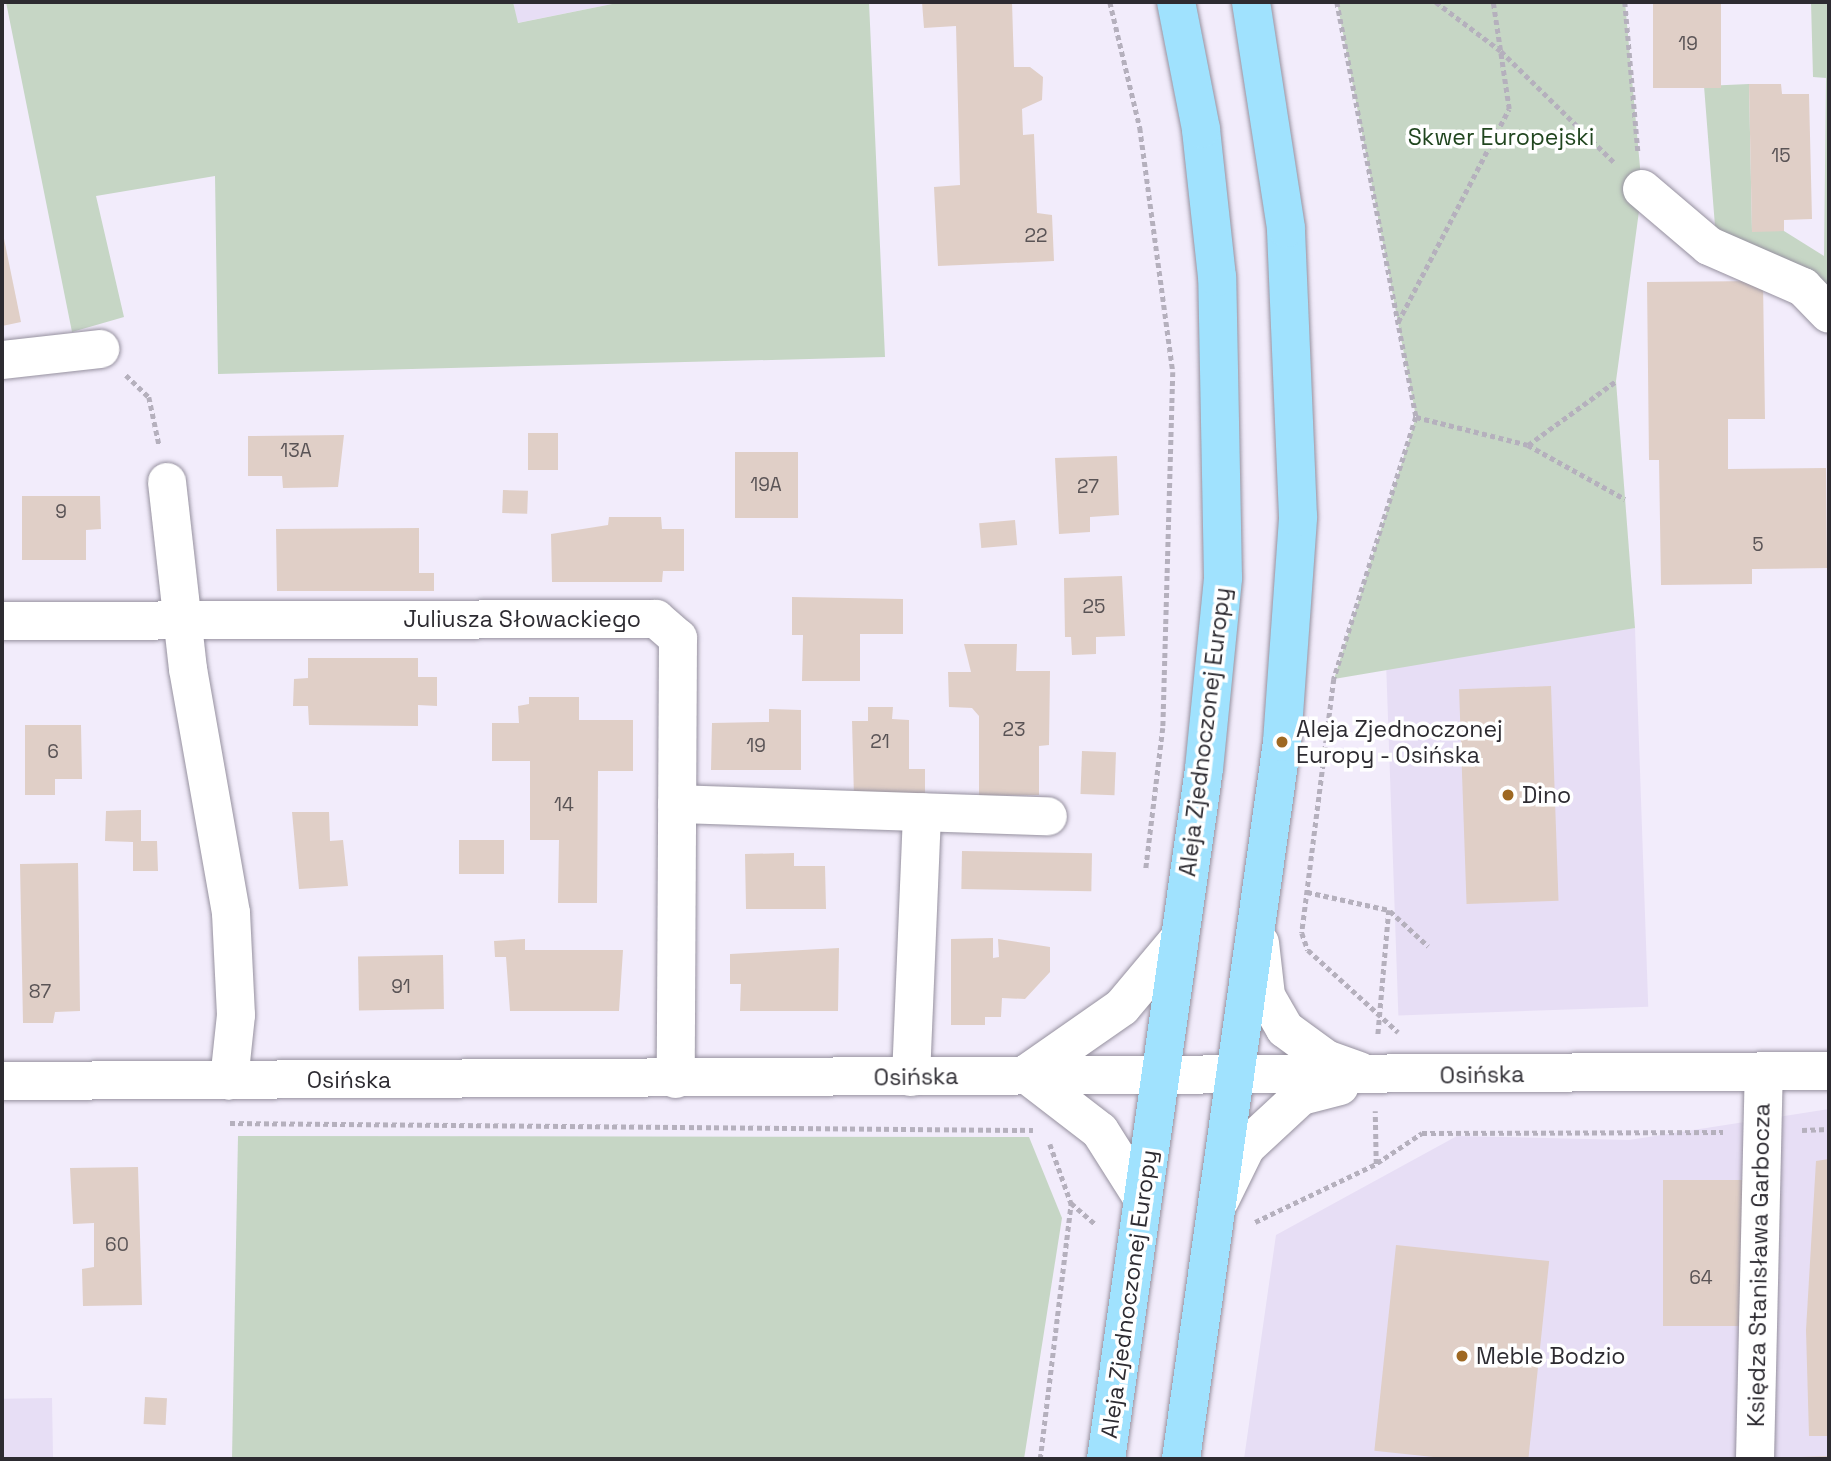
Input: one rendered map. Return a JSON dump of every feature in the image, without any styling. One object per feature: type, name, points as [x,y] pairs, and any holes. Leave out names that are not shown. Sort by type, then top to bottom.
[{"type":"main road","name":"Aleja Zjednoczonej Europy","points":[[1106,1459],[1180,938],[1223,578],[1224,472],[1217,277],[1201,129],[1176,2]]},
{"type":"main road","points":[[1181,1459],[1258,928],[1282,742],[1298,517],[1286,228],[1251,2]]},
{"type":"street","points":[[1642,189],[1709,246],[1803,287],[1829,314]]},
{"type":"street","points":[[2,360],[100,349]]},
{"type":"street","points":[[167,482],[208,798],[231,913],[236,1016],[229,1081]]},
{"type":"street","name":"Juliusza Słowackiego","points":[[2,621],[656,619],[678,638],[676,1079]]},
{"type":"street","points":[[677,804],[1048,816]]},
{"type":"street","points":[[911,1077],[922,812]]},
{"type":"street","points":[[1258,928],[1266,996],[1284,1029],[1325,1059],[1374,1076]]},
{"type":"street","points":[[1143,1199],[1100,1131],[1026,1074],[1122,1007],[1180,938]]},
{"type":"street","name":"Księdza Stanisława Garbocza","points":[[1755,1459],[1764,1071]]},
{"type":"street","name":"Osińska","points":[[2,1081],[676,1079],[1026,1074],[1236,1077],[1829,1071]]},
{"type":"street","points":[[1217,1205],[1246,1147],[1301,1096],[1374,1076]]},
{"type":"path","points":[[1110,2],[1140,128],[1173,372],[1164,715],[1146,874]]},
{"type":"path","points":[[1337,2],[1416,417],[1334,679],[1302,933],[1308,950],[1399,1033],[1413,1033]]},
{"type":"path","points":[[1436,2],[1501,51],[1642,189]]},
{"type":"path","points":[[1398,322],[1509,109],[1493,2]]},
{"type":"path","points":[[1625,2],[1642,189]]},
{"type":"path","points":[[100,349],[149,397],[167,482]]},
{"type":"path","points":[[1528,445],[1616,381]]},
{"type":"path","points":[[1416,417],[1528,445],[1625,499]]},
{"type":"path","points":[[1307,892],[1389,910],[1428,946]]},
{"type":"path","points":[[1376,1164],[1374,1076],[1389,910]]},
{"type":"path","points":[[216,1123],[1046,1130],[1071,1203],[1040,1459]]},
{"type":"path","points":[[1249,1237],[1250,1224],[1376,1164],[1422,1133],[1762,1132],[1829,1129]]},
{"type":"path","points":[[1071,1203],[1095,1224]]},
{"type":"shaded area","points":[[513,2],[622,2],[517,23]]},
{"type":"shaded area","points":[[1635,628],[1648,1007],[1398,1015],[1385,637]]},
{"type":"shaded area","points":[[1829,1109],[1829,1459],[1244,1459],[1276,1235],[1457,1136],[1629,1140]]},
{"type":"shaded area","points":[[52,1398],[53,1459],[3,1459],[2,1399]]},
{"type":"green space","points":[[6,2],[513,2],[518,23],[622,2],[869,2],[885,357],[218,374],[215,176],[96,196],[124,317],[72,332]]},
{"type":"green space","name":"Skwer Europejski","points":[[1337,2],[1625,2],[1642,189],[1616,381],[1635,628],[1334,679],[1416,417]]},
{"type":"green space","points":[[1811,2],[1829,2],[1829,300],[1716,239],[1704,86],[1749,84],[1752,231],[1784,231],[1824,256],[1826,78],[1813,77]]},
{"type":"green space","points":[[238,1136],[1029,1137],[1062,1218],[1024,1459],[232,1459]]},
{"type":"building","points":[[922,2],[1012,2],[1014,67],[1030,67],[1043,77],[1042,100],[1022,109],[1023,135],[1034,134],[1037,213],[1052,215],[1054,261],[938,266],[934,187],[960,185],[956,26],[924,28]]},
{"type":"building","points":[[1653,2],[1721,2],[1721,88],[1653,88]]},
{"type":"building","points":[[1749,84],[1781,84],[1782,94],[1809,94],[1812,219],[1784,220],[1784,231],[1752,232]]},
{"type":"building","points":[[2,229],[21,322],[2,326]]},
{"type":"building","points":[[1763,281],[1765,419],[1728,419],[1728,469],[1826,468],[1827,568],[1752,569],[1752,584],[1661,585],[1659,460],[1649,460],[1647,282]]},
{"type":"building","points":[[528,433],[558,433],[558,470],[528,470]]},
{"type":"building","points":[[344,435],[338,487],[283,488],[282,476],[248,476],[248,436]]},
{"type":"building","points":[[735,452],[798,452],[798,518],[735,518]]},
{"type":"building","points":[[1117,456],[1119,515],[1090,517],[1090,532],[1059,534],[1055,458]]},
{"type":"building","points":[[503,490],[528,491],[527,514],[502,513]]},
{"type":"building","points":[[22,496],[100,496],[101,529],[86,530],[86,560],[22,560]]},
{"type":"building","points":[[609,517],[661,517],[662,529],[684,529],[684,571],[663,571],[662,582],[552,582],[551,534],[608,525]]},
{"type":"building","points":[[1015,520],[1017,545],[981,548],[979,523]]},
{"type":"building","points":[[419,528],[419,573],[434,573],[434,591],[277,591],[276,529]]},
{"type":"building","points":[[1122,576],[1125,636],[1096,637],[1096,654],[1072,655],[1071,637],[1065,637],[1064,578]]},
{"type":"building","points":[[792,597],[903,599],[903,634],[860,634],[860,681],[802,681],[803,635],[792,635]]},
{"type":"building","points":[[964,644],[1017,644],[1016,671],[1050,671],[1049,745],[1039,746],[1039,795],[979,796],[979,716],[972,708],[949,707],[948,672],[971,672]]},
{"type":"building","points":[[308,658],[418,658],[418,677],[437,677],[437,706],[418,705],[418,726],[309,725],[308,706],[293,706],[294,679],[308,678]]},
{"type":"building","name":"Dino","points":[[1551,686],[1559,901],[1467,904],[1459,689]]},
{"type":"building","points":[[529,697],[579,697],[579,720],[633,720],[633,771],[598,771],[597,903],[558,903],[559,840],[530,840],[530,761],[492,761],[492,723],[519,723],[518,706],[529,704]]},
{"type":"building","points":[[868,707],[893,707],[892,719],[909,720],[909,769],[925,769],[925,798],[854,798],[852,721],[868,721]]},
{"type":"building","points":[[769,709],[801,710],[801,770],[711,770],[712,723],[769,722]]},
{"type":"building","points":[[25,725],[81,725],[82,779],[55,779],[55,795],[25,795]]},
{"type":"building","points":[[1082,751],[1116,752],[1114,795],[1080,794]]},
{"type":"building","points":[[141,810],[141,841],[157,841],[158,871],[133,871],[133,842],[105,841],[106,811]]},
{"type":"building","points":[[292,812],[329,812],[330,841],[343,840],[348,886],[299,889]]},
{"type":"building","points":[[459,840],[504,840],[504,874],[459,874]]},
{"type":"building","points":[[962,851],[1092,853],[1091,891],[961,889]]},
{"type":"building","points":[[794,853],[794,866],[825,866],[826,909],[746,909],[745,854]]},
{"type":"building","points":[[78,863],[80,1011],[55,1012],[53,1023],[23,1023],[20,864]]},
{"type":"building","points":[[993,938],[993,958],[999,957],[998,939],[1050,947],[1050,972],[1025,999],[1002,998],[1001,1017],[985,1017],[985,1025],[951,1025],[951,939]]},
{"type":"building","points":[[525,939],[525,950],[623,950],[619,1011],[510,1011],[506,957],[495,957],[494,941]]},
{"type":"building","points":[[839,948],[838,1011],[740,1011],[741,984],[730,984],[730,954]]},
{"type":"building","points":[[443,955],[444,1009],[359,1010],[358,956]]},
{"type":"building","points":[[1829,1159],[1829,1436],[1809,1436],[1806,1330],[1816,1161]]},
{"type":"building","points":[[138,1167],[142,1305],[83,1306],[82,1269],[94,1267],[94,1223],[73,1224],[70,1168]]},
{"type":"building","points":[[1663,1180],[1744,1180],[1744,1326],[1663,1326]]},
{"type":"building","name":"Meble Bodzio","points":[[1396,1245],[1549,1261],[1528,1459],[1452,1459],[1374,1451]]},
{"type":"building","points":[[145,1397],[167,1398],[166,1425],[144,1424]]},
{"type":"building","points":[[1829,1456],[1829,1459],[1801,1459],[1801,1457]]},
{"type":"place","name":"Aleja Zjednoczonej Europy - Osińska","points":[[1282,742]]},
{"type":"place","name":"Dino","points":[[1508,795]]},
{"type":"place","name":"Meble Bodzio","points":[[1462,1356]]}]
